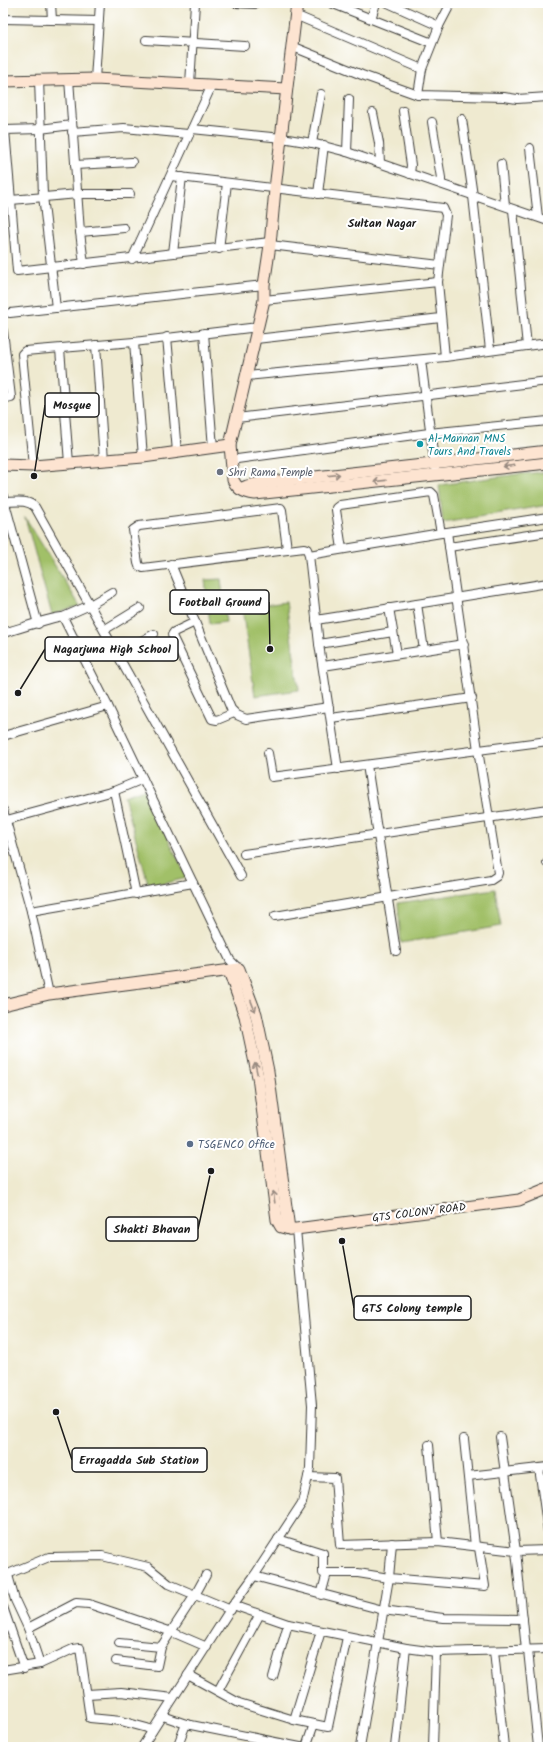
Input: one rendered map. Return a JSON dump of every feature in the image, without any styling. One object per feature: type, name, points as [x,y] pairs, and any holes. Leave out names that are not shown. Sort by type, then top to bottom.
[{"type":"main road","points":[[297,3],[264,285],[264,300],[230,445],[230,460],[235,485],[240,489],[261,483],[548,462]]},
{"type":"main road","points":[[3,81],[39,79],[95,79],[286,89]]},
{"type":"main road","points":[[3,465],[32,466],[143,457],[230,445]]},
{"type":"main road","points":[[435,470],[548,451]]},
{"type":"main road","points":[[3,1005],[49,994],[232,967],[245,1016],[258,1077],[277,1220],[281,1226],[293,1229]]},
{"type":"main road","name":"GTS COLONY ROAD","points":[[293,1229],[519,1200],[548,1188]]},
{"type":"street","points":[[51,3],[52,20]]},
{"type":"street","points":[[95,79],[100,3]]},
{"type":"street","points":[[190,84],[195,3]]},
{"type":"street","points":[[235,3],[255,4]]},
{"type":"street","points":[[330,3],[432,43]]},
{"type":"street","points":[[371,19],[376,3]]},
{"type":"street","points":[[388,3],[439,26]]},
{"type":"street","points":[[418,95],[422,69],[439,26],[451,3]]},
{"type":"street","points":[[295,15],[422,69]]},
{"type":"street","points":[[3,19],[99,21]]},
{"type":"street","points":[[146,40],[245,46]]},
{"type":"street","points":[[291,46],[362,75],[418,95],[517,98],[548,97]]},
{"type":"street","points":[[39,79],[43,196],[56,308]]},
{"type":"street","points":[[69,79],[80,232],[84,264]]},
{"type":"street","points":[[132,259],[212,85]]},
{"type":"street","points":[[312,143],[321,94]]},
{"type":"street","points":[[347,152],[349,99]]},
{"type":"street","points":[[403,111],[411,165],[410,174]]},
{"type":"street","points":[[373,113],[379,143],[380,163]]},
{"type":"street","points":[[462,119],[473,196],[490,350]]},
{"type":"street","points":[[432,122],[442,178],[441,184]]},
{"type":"street","points":[[440,265],[270,243],[17,271],[5,130],[124,128],[190,131],[282,138],[324,145],[473,196],[505,205],[513,210],[548,221]]},
{"type":"street","points":[[318,194],[324,145]]},
{"type":"street","points":[[530,148],[538,217]]},
{"type":"street","points":[[75,165],[132,162]]},
{"type":"street","points":[[501,164],[505,205]]},
{"type":"street","points":[[171,176],[443,208],[446,215],[438,282],[445,357]]},
{"type":"street","points":[[173,253],[182,177]]},
{"type":"street","points":[[218,249],[227,183]]},
{"type":"street","points":[[12,200],[78,194],[130,194]]},
{"type":"street","points":[[513,210],[527,346]]},
{"type":"street","points":[[80,232],[124,228]]},
{"type":"street","points":[[264,300],[438,282]]},
{"type":"street","points":[[10,313],[264,285]]},
{"type":"street","points":[[256,339],[441,318]]},
{"type":"street","points":[[32,466],[22,354],[24,351],[134,342],[258,327]]},
{"type":"street","points":[[3,331],[11,397],[3,399]]},
{"type":"street","points":[[204,333],[213,448]]},
{"type":"street","points":[[167,337],[176,452]]},
{"type":"street","points":[[134,342],[143,457]]},
{"type":"street","points":[[247,376],[421,360],[548,343]]},
{"type":"street","points":[[96,345],[104,460]]},
{"type":"street","points":[[60,349],[69,463]]},
{"type":"street","points":[[421,360],[429,433],[435,470]]},
{"type":"street","points":[[237,418],[548,381]]},
{"type":"street","points":[[230,460],[429,433],[548,421]]},
{"type":"street","points":[[275,916],[494,879],[497,876],[498,869],[488,818],[472,698],[449,547],[434,495],[431,492],[340,505],[336,508],[336,510],[342,549]]},
{"type":"street","points":[[38,624],[5,515],[4,499],[24,501],[31,503],[35,507],[241,876]]},
{"type":"street","points":[[287,550],[282,510],[280,508],[136,527],[134,532],[139,566],[145,568],[304,548],[307,549],[309,555],[319,644],[338,769]]},
{"type":"street","points":[[309,555],[444,532],[548,517]]},
{"type":"street","points":[[449,547],[548,532]]},
{"type":"street","points":[[171,564],[231,709],[234,713],[246,719],[329,707]]},
{"type":"street","points":[[316,620],[548,583]]},
{"type":"street","points":[[3,634],[59,616],[63,617],[90,605],[112,592]]},
{"type":"street","points":[[417,604],[424,650]]},
{"type":"street","points":[[104,630],[140,608]]},
{"type":"street","points":[[389,608],[397,654]]},
{"type":"street","points":[[63,617],[108,706],[232,967]]},
{"type":"street","points":[[195,622],[172,633],[173,638],[212,719],[217,720],[234,713]]},
{"type":"street","points":[[319,644],[393,632]]},
{"type":"street","points":[[118,654],[154,634]]},
{"type":"street","points":[[323,666],[464,644]]},
{"type":"street","points":[[331,718],[472,698]]},
{"type":"street","points":[[3,736],[108,706]]},
{"type":"street","points":[[268,753],[272,777],[548,741]]},
{"type":"street","points":[[367,765],[396,950]]},
{"type":"street","points":[[4,821],[114,790],[143,779]]},
{"type":"street","points":[[114,790],[136,894]]},
{"type":"street","points":[[244,854],[548,809]]},
{"type":"street","points":[[3,810],[4,821],[31,911],[49,994]]},
{"type":"street","points":[[31,911],[193,883]]},
{"type":"street","points":[[142,1747],[302,1503],[308,1477],[312,1405],[293,1229]]},
{"type":"street","points":[[500,1437],[516,1551],[538,1747]]},
{"type":"street","points":[[278,1539],[323,1553],[323,1572],[327,1573],[358,1573],[389,1578],[485,1586],[477,1547],[464,1439]]},
{"type":"street","points":[[429,1445],[438,1542]]},
{"type":"street","points":[[468,1476],[548,1467]]},
{"type":"street","points":[[539,1468],[548,1532]]},
{"type":"street","points":[[308,1477],[336,1478],[340,1545],[438,1542],[516,1551],[548,1550]]},
{"type":"street","points":[[360,1747],[389,1578],[392,1543]]},
{"type":"street","points":[[40,1664],[28,1628],[14,1600],[6,1576],[49,1557],[102,1556],[148,1567],[169,1584],[232,1608],[260,1614],[288,1624],[377,1644],[436,1652],[527,1650],[548,1648]]},
{"type":"street","points":[[321,1595],[327,1573]]},
{"type":"street","points":[[116,1661],[157,1666],[161,1647],[172,1632],[206,1575]]},
{"type":"street","points":[[254,1576],[321,1595],[383,1610],[443,1618],[523,1619]]},
{"type":"street","points":[[28,1628],[76,1604],[89,1604],[172,1632],[207,1647]]},
{"type":"street","points":[[3,1607],[24,1668]]},
{"type":"street","points":[[218,1691],[260,1614]]},
{"type":"street","points":[[273,1678],[288,1624]]},
{"type":"street","points":[[294,1720],[322,1631]]},
{"type":"street","points":[[188,1675],[239,1703],[294,1720],[328,1727],[348,1637]]},
{"type":"street","points":[[119,1643],[161,1647]]},
{"type":"street","points":[[3,1670],[24,1668],[40,1664],[73,1649],[80,1648],[91,1719],[121,1721],[147,1728],[152,1731]]},
{"type":"street","points":[[395,1747],[406,1648]]},
{"type":"street","points":[[494,1651],[504,1747]]},
{"type":"street","points":[[433,1747],[436,1652]]},
{"type":"street","points":[[87,1694],[121,1692],[173,1698]]},
{"type":"street","points":[[163,1716],[186,1724],[300,1747]]},
{"type":"street","points":[[177,1747],[186,1724]]},
{"type":"street","points":[[306,1747],[314,1724]]},
{"type":"green space","points":[[548,472],[548,505],[443,523],[439,485],[518,474]]},
{"type":"green space","points":[[25,517],[80,606],[52,615]]},
{"type":"green space","points":[[221,579],[226,622],[210,624],[205,580]]},
{"type":"green space","points":[[286,602],[299,690],[255,696],[242,608]]},
{"type":"green space","points":[[144,789],[187,878],[149,887],[124,796]]},
{"type":"green space","points":[[495,889],[501,926],[401,943],[398,903]]},
{"type":"place","name":"Al-Mannan MNS Tours And Travels","points":[[420,444]]},
{"type":"place","name":"Shri Rama Temple","points":[[220,472]]},
{"type":"place","name":"Mosque","points":[[34,476]]},
{"type":"place","name":"Football Ground","points":[[270,649]]},
{"type":"place","name":"Nagarjuna High School","points":[[18,693]]},
{"type":"place","name":"TSGENCO Office","points":[[190,1144]]},
{"type":"place","name":"Shakti Bhavan","points":[[211,1171]]},
{"type":"place","name":"GTS Colony temple","points":[[342,1241]]},
{"type":"place","name":"Erragadda Sub Station","points":[[56,1412]]},
{"type":"district","name":"Sultan Nagar","points":[[382,223]]}]
